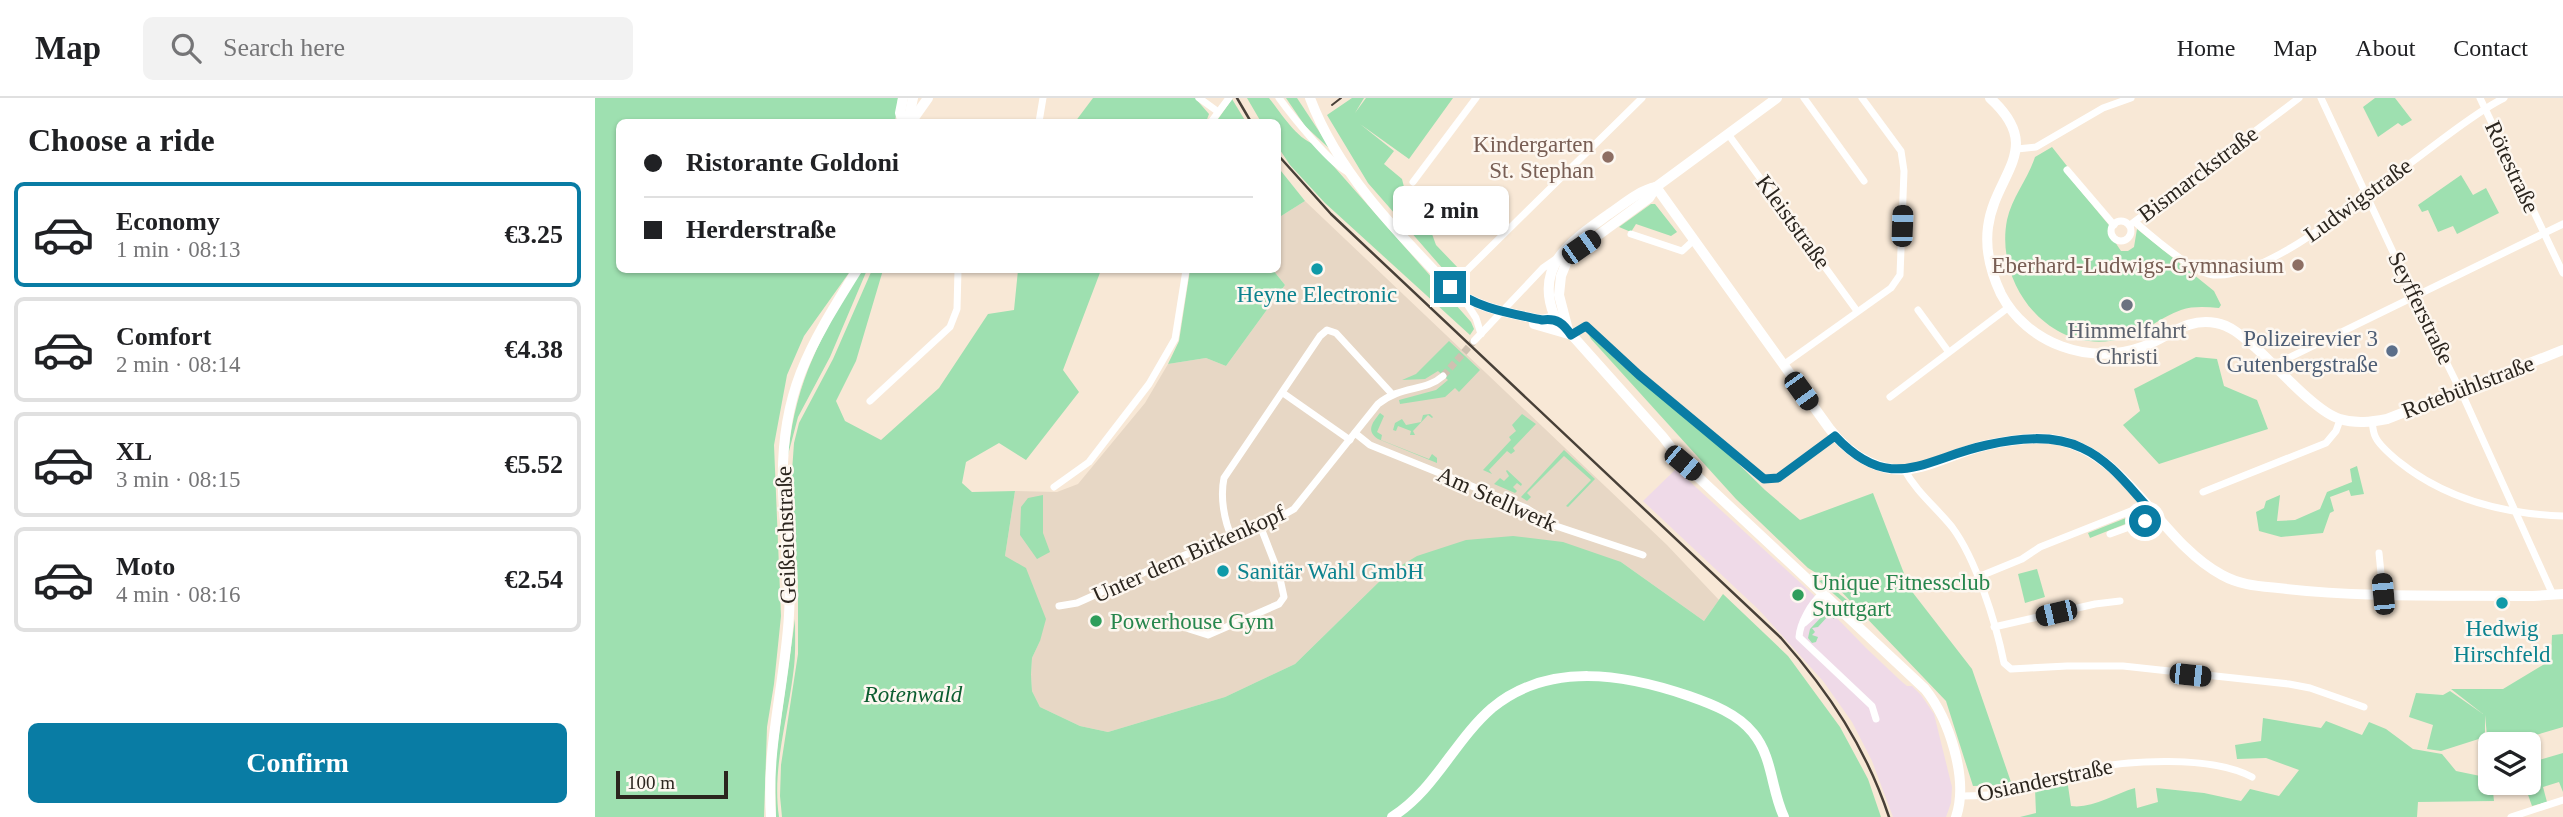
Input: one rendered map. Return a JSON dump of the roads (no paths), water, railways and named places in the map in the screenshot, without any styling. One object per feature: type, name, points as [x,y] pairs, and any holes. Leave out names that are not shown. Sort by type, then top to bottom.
[{"type":"main road","points":[[903,98],[900,113],[905,119]]},
{"type":"main road","points":[[908,119],[913,98]]},
{"type":"main road","points":[[910,119],[928,98]]},
{"type":"main road","points":[[1310,98],[1350,173],[1376,208],[1450,287],[1482,306],[1542,320],[1554,318]]},
{"type":"main road","points":[[1554,318],[1560,303],[1561,276],[1567,261],[1595,231],[1643,190],[1656,187],[1777,98]]},
{"type":"main road","points":[[1990,98],[2011,121],[2017,149],[1995,202],[1988,228],[1988,256],[1993,275],[2009,307],[2028,327],[2064,349],[2101,354],[2144,346],[2189,324],[2211,322],[2230,327],[2320,408],[2340,419],[2357,423],[2372,422]]},
{"type":"main road","points":[[1656,187],[1835,436],[1853,454],[1866,461],[1885,468],[1903,470],[1918,468],[1987,445],[2035,439],[2058,440],[2097,456],[2112,468],[2178,540],[2207,565],[2237,582],[2307,593],[2558,595]]},
{"type":"main road","points":[[1595,231],[1570,244],[1556,259],[1548,296],[1554,318],[1663,437],[1683,463],[1918,681],[1932,698],[1948,731],[1959,772],[1961,796],[1956,817]]},
{"type":"main road","name":"Geißeichstraße","points":[[771,817],[771,747],[789,615],[783,491],[785,434],[794,389],[810,347],[855,273]]},
{"type":"main road","points":[[1560,303],[1570,333]]},
{"type":"main road","points":[[1522,316],[1532,324],[1570,333]]},
{"type":"main road","name":"Rotebühlstraße","points":[[2372,422],[2387,419],[2563,350]]},
{"type":"main road","points":[[1392,817],[1423,792],[1476,724],[1504,700],[1541,682],[1588,675],[1623,678],[1668,689],[1726,712],[1747,726],[1762,746],[1784,817]]},
{"type":"street","points":[[1040,119],[1043,98]]},
{"type":"street","points":[[1199,98],[1217,111]]},
{"type":"street","points":[[1213,119],[1229,98]]},
{"type":"street","points":[[1279,98],[1341,170],[1350,173]]},
{"type":"street","points":[[1413,182],[1476,98]]},
{"type":"street","points":[[1450,287],[1642,98]]},
{"type":"street","points":[[1804,98],[1864,181]]},
{"type":"street","points":[[1783,365],[1891,288],[1900,275],[1904,171],[1901,151],[1862,98]]},
{"type":"street","points":[[2017,149],[2036,147],[2103,108],[2131,98]]},
{"type":"street","name":"Bismarckstraße","points":[[2132,224],[2124,221],[2114,225],[2112,233],[2119,240],[2124,240],[2130,234],[2132,224],[2299,98]]},
{"type":"street","name":"Seyfferstraße","points":[[2321,98],[2558,595]]},
{"type":"street","name":"Rötestraße","points":[[2480,98],[2563,273]]},
{"type":"street","name":"Ludwigstraße","points":[[2132,224],[2208,274],[2222,275],[2257,266],[2289,250],[2485,107],[2504,98]]},
{"type":"street","name":"Kleiststraße","points":[[1728,134],[1857,311]]},
{"type":"street","points":[[2067,170],[2114,225]]},
{"type":"street","points":[[2274,365],[2563,224]]},
{"type":"street","points":[[1631,234],[1682,250],[1694,240]]},
{"type":"street","points":[[1474,341],[1543,268],[1556,259]]},
{"type":"street","points":[[870,401],[950,327],[957,309],[958,273]]},
{"type":"street","points":[[1054,487],[1089,462],[1149,384],[1175,339],[1186,273]]},
{"type":"street","points":[[1462,296],[1476,318],[1481,334]]},
{"type":"street","points":[[1890,397],[2009,307]]},
{"type":"street","points":[[1918,310],[1948,352]]},
{"type":"street","points":[[1570,333],[1586,326],[1593,331],[1625,363],[1764,479],[1778,478],[1835,436]]},
{"type":"street","points":[[1232,538],[1226,526],[1224,478],[1319,336],[1327,330],[1336,333],[1392,394]]},
{"type":"street","name":"Unter dem Birkenkopf","points":[[1059,606],[1077,603],[1180,557],[1262,528],[1294,509],[1378,404],[1392,394],[1435,383],[1443,376]]},
{"type":"street","name":"Am Stellwerk","points":[[1283,393],[1352,436],[1526,508],[1553,525],[1643,555]]},
{"type":"street","points":[[2203,492],[2326,443],[2336,431],[2340,419]]},
{"type":"street","points":[[2372,422],[2376,439],[2390,454],[2417,474],[2465,499],[2517,512],[2563,516]]},
{"type":"street","points":[[1903,470],[1921,495],[1951,526],[1978,577],[2004,663],[2011,669],[2123,666],[2289,684],[2310,688],[2364,707]]},
{"type":"street","points":[[1978,577],[2022,559],[2040,547],[2146,505]]},
{"type":"street","points":[[2110,534],[2157,517]]},
{"type":"street","points":[[1189,629],[1208,635],[1279,604],[1284,597],[1279,574],[1262,528]]},
{"type":"street","points":[[2379,553],[2383,594]]},
{"type":"street","points":[[1826,598],[1800,628],[1801,640],[1872,706],[1877,719]]},
{"type":"street","points":[[1994,627],[2095,604],[2120,601]]},
{"type":"street","name":"Osianderstraße","points":[[1961,796],[2008,792],[2080,770],[2134,763],[2210,765],[2252,777]]},
{"type":"street","points":[[2511,817],[2563,800]]},
{"type":"tunnel","points":[[1443,376],[1474,341]]},
{"type":"tram line","points":[[1332,105],[1341,98]]},
{"type":"railway","points":[[1237,98],[1249,119]]},
{"type":"railway","points":[[1281,158],[1331,214],[1781,638],[1815,679],[1844,722],[1869,768],[1889,817]]},
{"type":"place","name":"Kindergarten St. Stephan","points":[[1608,157]]},
{"type":"place","name":"Eberhard-Ludwigs-Gymnasium","points":[[2298,265]]},
{"type":"place","name":"Heyne Electronic","points":[[1317,269]]},
{"type":"place","name":"Himmelfahrt Christi","points":[[2127,305]]},
{"type":"place","name":"Polizeirevier 3 Gutenbergstraße","points":[[2392,351]]},
{"type":"place","name":"Sanitär Wahl GmbH","points":[[1223,571]]},
{"type":"place","name":"Unique Fitnessclub Stuttgart","points":[[1798,595]]},
{"type":"place","name":"Hedwig Hirschfeld","points":[[2502,603]]},
{"type":"place","name":"Powerhouse Gym","points":[[1096,621]]},
{"type":"park label","name":"Rotenwald","points":[[913,694]]}]
